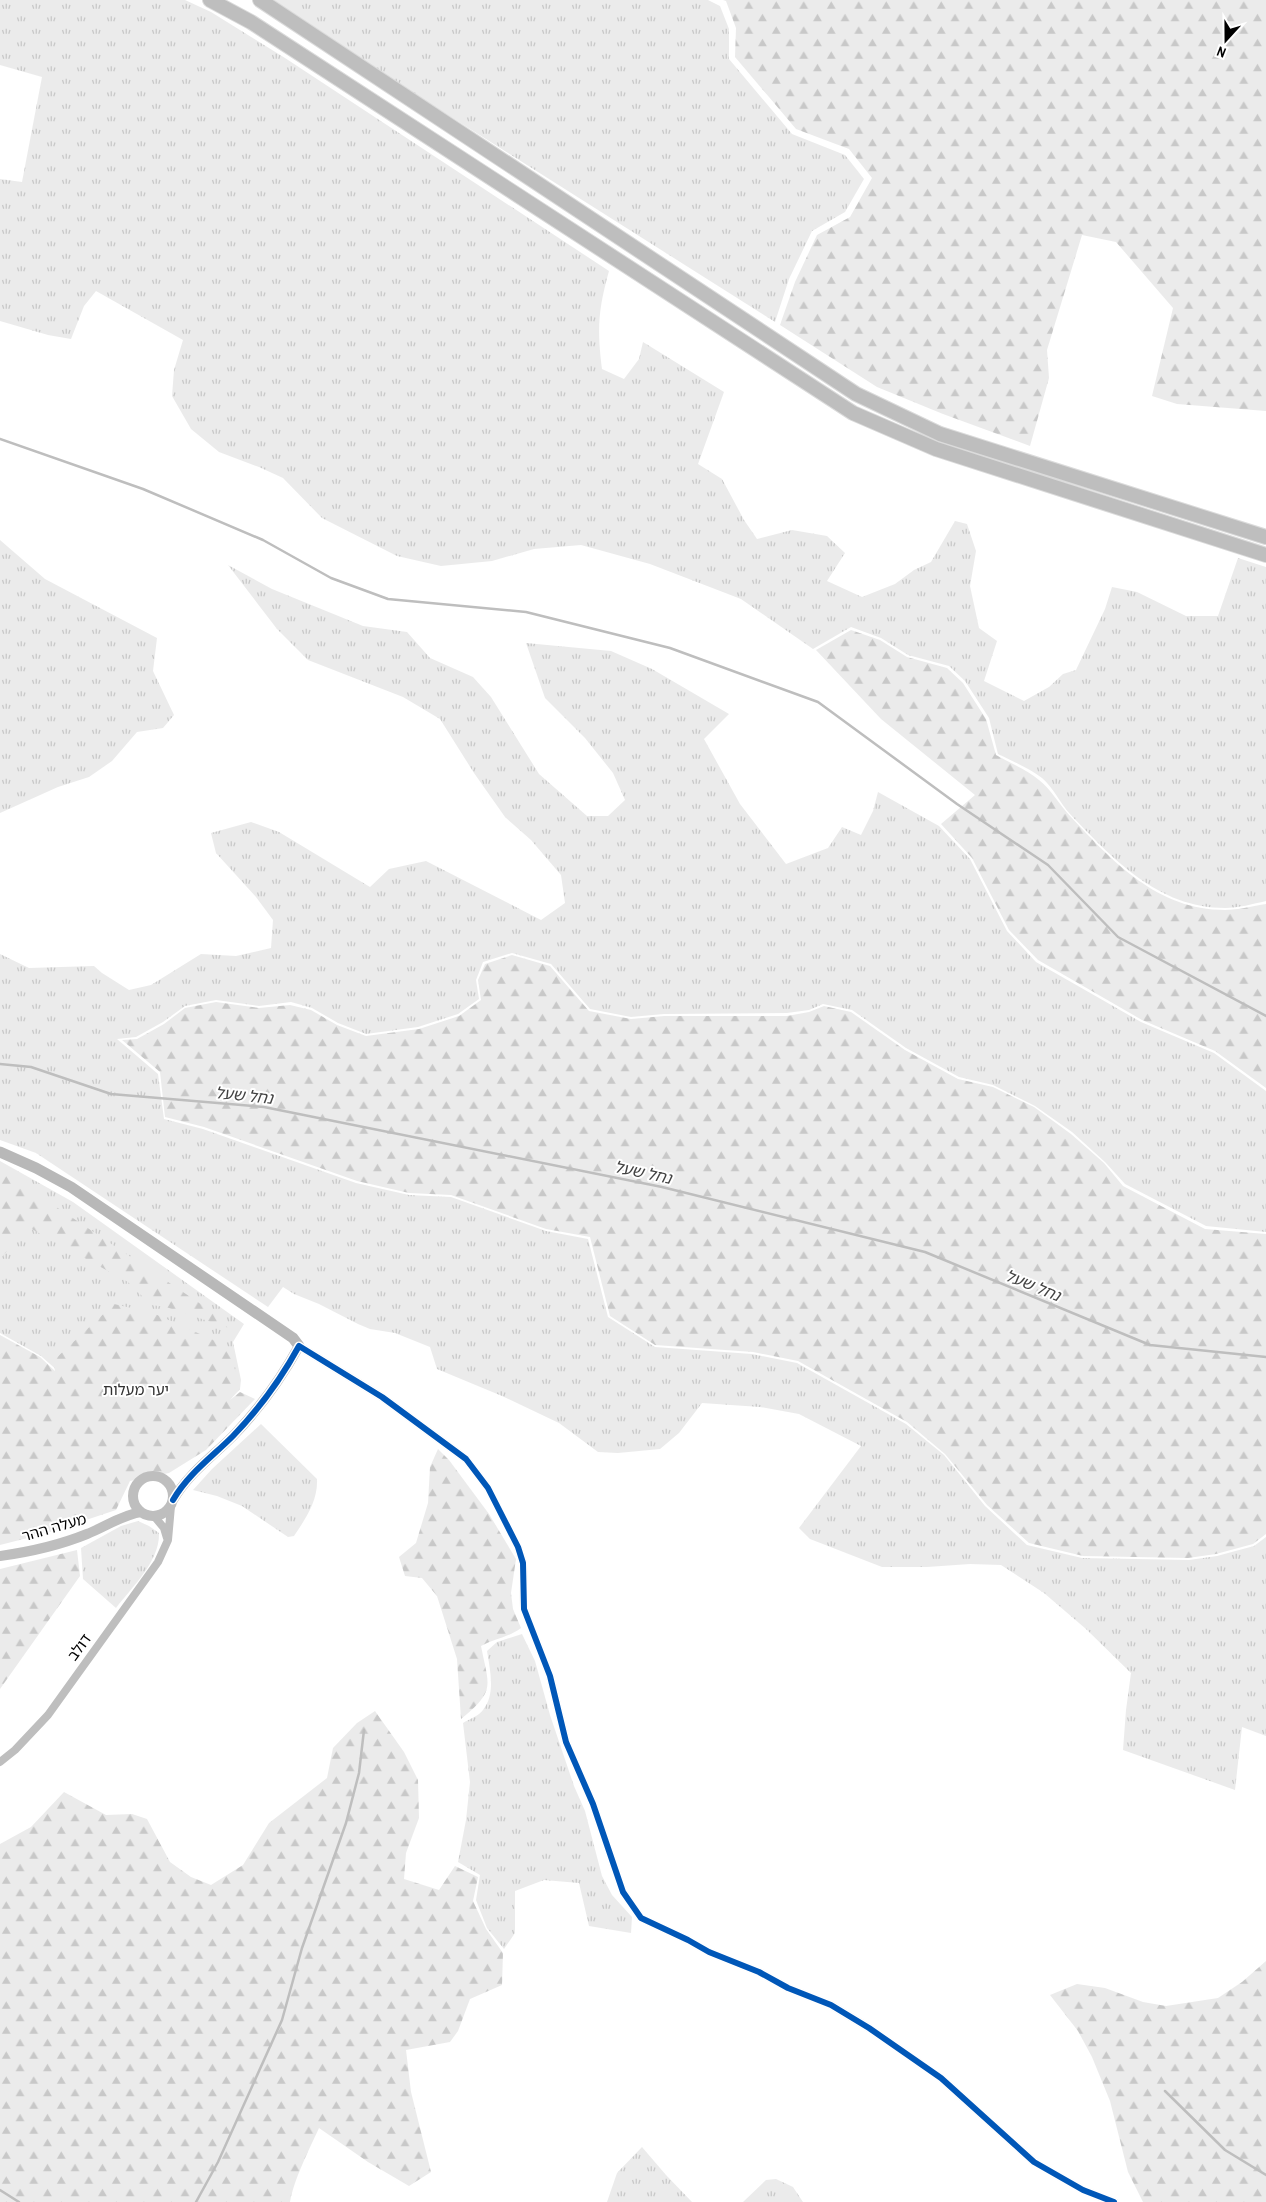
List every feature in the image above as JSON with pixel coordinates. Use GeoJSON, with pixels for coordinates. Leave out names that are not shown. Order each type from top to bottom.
{"type":"FeatureCollection","features":[{"type":"Feature","properties":{"kind":"highway"},"geometry":{"type":"LineString","coordinates":[[210,0],[251,22],[853,413],[936,449],[1266,556]]}},
{"type":"Feature","properties":{"kind":"highway"},"geometry":{"type":"LineString","coordinates":[[260,0],[856,394],[940,434],[1266,538]]}},
{"type":"Feature","properties":{"kind":"main road"},"geometry":{"type":"LineString","coordinates":[[0,1152],[36,1168],[71,1187],[293,1338],[299,1346]]}},
{"type":"Feature","properties":{"kind":"street"},"geometry":{"type":"LineString","coordinates":[[134,1495],[137,1507],[141,1512],[154,1516],[160,1515],[172,1503],[192,1474],[215,1454],[253,1414],[287,1367],[299,1346],[382,1397],[466,1459],[488,1488],[518,1547],[523,1563],[522,1592],[524,1609],[550,1676],[566,1742],[593,1804],[622,1892],[641,1918],[709,1952],[759,1972],[788,1988],[831,2005],[869,2028],[941,2078],[1034,2162],[1083,2190],[1114,2202]]}},
{"type":"Feature","properties":{"kind":"street"},"geometry":{"type":"LineString","coordinates":[[116,1521],[134,1495],[139,1483],[146,1478],[171,1479],[192,1474]]}},
{"type":"Feature","properties":{"kind":"street"},"geometry":{"type":"LineString","coordinates":[[159,1478],[171,1487],[172,1503]]}},
{"type":"Feature","properties":{"kind":"street","name":"דולב"},"geometry":{"type":"LineString","coordinates":[[0,1762],[15,1750],[48,1715],[158,1562],[168,1540],[172,1503]]}},
{"type":"Feature","properties":{"kind":"street","name":"מעלה ההר"},"geometry":{"type":"LineString","coordinates":[[0,1556],[85,1535],[129,1514],[141,1512]]}},
{"type":"Feature","properties":{"kind":"street"},"geometry":{"type":"LineString","coordinates":[[154,1516],[164,1528],[168,1540]]}},
{"type":"Feature","properties":{"kind":"green space"},"geometry":{"type":"Polygon","coordinates":[[[0,0],[185,0],[211,12],[285,58],[609,271],[600,320],[599,343],[602,369],[624,379],[639,359],[643,342],[724,392],[698,464],[722,479],[744,520],[757,539],[792,530],[827,536],[845,553],[827,581],[862,597],[895,584],[914,570],[931,562],[955,521],[967,524],[976,551],[970,586],[979,628],[997,641],[984,681],[1024,701],[1049,687],[1063,674],[1076,670],[1105,609],[1112,587],[1137,592],[1186,616],[1218,616],[1238,558],[1266,567],[1266,901],[1230,908],[1201,906],[1158,890],[1138,877],[1086,831],[1066,810],[1050,786],[1042,778],[998,754],[989,718],[965,681],[949,666],[908,655],[881,638],[851,627],[813,649],[741,599],[650,564],[581,545],[534,549],[492,561],[441,566],[397,556],[322,518],[283,478],[219,452],[191,429],[172,396],[174,370],[183,340],[96,291],[84,306],[71,339],[48,335],[0,321],[0,179],[22,182],[42,77],[0,65],[0,0]]]}},
{"type":"Feature","properties":{"kind":"green space"},"geometry":{"type":"Polygon","coordinates":[[[266,0],[708,0],[720,6],[729,29],[729,59],[792,134],[845,155],[864,179],[845,212],[812,231],[789,279],[775,322],[266,0]]]}},
{"type":"Feature","properties":{"kind":"green space"},"geometry":{"type":"Polygon","coordinates":[[[723,0],[1266,0],[1266,411],[1177,404],[1152,396],[1173,308],[1116,242],[1082,235],[1047,350],[1049,378],[1030,446],[877,387],[780,325],[795,282],[817,235],[850,217],[872,178],[849,149],[796,129],[735,57],[736,28],[726,1],[723,0]]]}},
{"type":"Feature","properties":{"kind":"green space"},"geometry":{"type":"Polygon","coordinates":[[[0,540],[45,579],[157,638],[153,671],[174,715],[163,728],[137,732],[112,761],[89,777],[58,787],[0,813],[0,540]]]}},
{"type":"Feature","properties":{"kind":"green space"},"geometry":{"type":"Polygon","coordinates":[[[228,565],[272,589],[363,626],[407,632],[430,658],[473,677],[491,697],[539,774],[587,816],[608,816],[625,800],[613,773],[585,738],[545,698],[526,643],[611,651],[652,669],[729,714],[704,739],[740,804],[786,864],[828,848],[842,827],[861,835],[873,811],[878,792],[939,826],[970,859],[1007,931],[1036,962],[1141,1022],[1214,1053],[1266,1091],[1266,1232],[1206,1226],[1125,1184],[1105,1162],[1072,1132],[1035,1106],[993,1085],[959,1077],[906,1048],[852,1010],[823,1004],[809,1010],[787,1013],[664,1014],[631,1017],[590,1009],[551,964],[512,953],[483,962],[476,980],[479,999],[458,1014],[418,1027],[366,1034],[338,1023],[312,1008],[291,1002],[259,1006],[216,1000],[185,1006],[163,1022],[136,1037],[117,1039],[158,1074],[164,1119],[203,1129],[356,1183],[409,1195],[451,1197],[546,1231],[588,1239],[608,1317],[655,1347],[752,1354],[797,1363],[906,1424],[944,1455],[985,1506],[1027,1545],[1082,1558],[1189,1560],[1217,1556],[1254,1546],[1266,1537],[1266,1736],[1242,1727],[1235,1790],[1123,1750],[1131,1673],[1086,1629],[1044,1593],[1001,1565],[970,1564],[927,1567],[882,1567],[810,1539],[799,1528],[861,1446],[799,1414],[760,1407],[702,1403],[679,1433],[660,1449],[618,1453],[598,1452],[559,1423],[502,1396],[437,1369],[430,1347],[395,1333],[370,1329],[294,1294],[283,1287],[268,1307],[36,1153],[0,1140],[0,954],[29,968],[94,966],[129,990],[151,985],[201,954],[236,956],[271,948],[273,920],[256,897],[216,853],[211,833],[251,822],[279,832],[370,887],[389,869],[426,861],[541,920],[565,903],[561,875],[531,840],[505,817],[474,773],[440,719],[403,697],[308,660],[277,629],[228,565]]]}},
{"type":"Feature","properties":{"kind":"green space"},"geometry":{"type":"Polygon","coordinates":[[[851,630],[880,640],[907,657],[947,668],[963,683],[986,719],[996,755],[1029,773],[1043,784],[1103,851],[1139,880],[1179,902],[1201,908],[1230,910],[1266,904],[1266,1088],[1215,1051],[1142,1020],[1038,960],[1009,930],[972,858],[941,824],[975,795],[881,719],[816,650],[851,630]]]}},
{"type":"Feature","properties":{"kind":"green space"},"geometry":{"type":"Polygon","coordinates":[[[512,955],[550,966],[589,1011],[631,1019],[664,1016],[787,1016],[809,1012],[824,1006],[851,1012],[905,1050],[958,1079],[993,1087],[1034,1107],[1071,1134],[1104,1163],[1123,1186],[1205,1229],[1266,1234],[1266,1534],[1253,1544],[1216,1554],[1188,1558],[1083,1556],[1029,1543],[987,1505],[945,1454],[907,1422],[798,1361],[753,1352],[655,1345],[610,1316],[590,1237],[546,1229],[451,1195],[409,1193],[357,1181],[204,1127],[165,1117],[160,1072],[122,1040],[137,1039],[164,1024],[185,1008],[216,1002],[259,1008],[290,1005],[311,1010],[337,1025],[366,1036],[419,1029],[459,1016],[481,1000],[478,980],[485,964],[512,955]]]}},
{"type":"Feature","properties":{"kind":"green space"},"geometry":{"type":"Polygon","coordinates":[[[0,1161],[73,1202],[244,1324],[233,1342],[241,1380],[240,1389],[193,1429],[68,1380],[41,1356],[0,1333],[0,1161]]]}},
{"type":"Feature","properties":{"kind":"green space"},"geometry":{"type":"Polygon","coordinates":[[[0,1172],[40,1196],[238,1329],[232,1329],[166,1307],[151,1305],[128,1282],[28,1227],[0,1259],[0,1172]]]}},
{"type":"Feature","properties":{"kind":"green space","name":"יער מעלות"},"geometry":{"type":"Polygon","coordinates":[[[114,1304],[153,1313],[229,1347],[240,1389],[230,1400],[240,1392],[255,1399],[206,1450],[169,1473],[130,1481],[116,1510],[47,1533],[0,1545],[0,1335],[40,1357],[55,1371],[53,1361],[114,1304]]]}},
{"type":"Feature","properties":{"kind":"green space"},"geometry":{"type":"Polygon","coordinates":[[[261,1424],[317,1479],[316,1495],[307,1516],[294,1536],[288,1537],[242,1506],[217,1496],[193,1490],[212,1469],[261,1424]]]}},
{"type":"Feature","properties":{"kind":"green space"},"geometry":{"type":"Polygon","coordinates":[[[438,1449],[449,1460],[489,1514],[516,1559],[511,1593],[513,1609],[521,1628],[512,1634],[481,1646],[487,1687],[480,1701],[461,1719],[457,1659],[437,1596],[422,1578],[405,1576],[399,1557],[416,1543],[428,1503],[430,1467],[438,1449]]]}},
{"type":"Feature","properties":{"kind":"green space"},"geometry":{"type":"Polygon","coordinates":[[[138,1521],[159,1533],[158,1543],[155,1554],[144,1573],[116,1608],[83,1579],[81,1548],[121,1526],[138,1521]]]}},
{"type":"Feature","properties":{"kind":"green space"},"geometry":{"type":"Polygon","coordinates":[[[77,1550],[80,1576],[0,1689],[0,1569],[77,1550]]]}},
{"type":"Feature","properties":{"kind":"green space"},"geometry":{"type":"Polygon","coordinates":[[[522,1634],[535,1661],[550,1715],[574,1786],[585,1811],[602,1876],[612,1895],[632,1917],[631,1933],[589,1926],[579,1883],[544,1880],[515,1891],[515,1933],[504,1949],[487,1928],[476,1900],[480,1875],[458,1862],[466,1820],[470,1782],[463,1723],[481,1712],[490,1697],[491,1682],[487,1651],[497,1642],[522,1634]]]}},
{"type":"Feature","properties":{"kind":"green space"},"geometry":{"type":"Polygon","coordinates":[[[375,1711],[404,1752],[418,1780],[419,1818],[406,1853],[404,1879],[439,1890],[455,1866],[478,1877],[473,1901],[486,1929],[503,1953],[502,1985],[470,1999],[458,2031],[450,2042],[406,2050],[411,2092],[431,2172],[409,2186],[368,2162],[319,2128],[298,2174],[290,2202],[0,2202],[0,1844],[31,1827],[64,1792],[106,1815],[132,1814],[147,1819],[170,1862],[191,1877],[211,1885],[243,1865],[269,1823],[327,1778],[333,1748],[357,1723],[375,1711]]]}},
{"type":"Feature","properties":{"kind":"green space"},"geometry":{"type":"Polygon","coordinates":[[[1266,1961],[1266,2202],[1143,2202],[1128,2172],[1110,2101],[1092,2057],[1078,2031],[1050,1995],[1077,1984],[1105,1988],[1143,2002],[1166,2006],[1218,1998],[1242,1982],[1266,1961]]]}},
{"type":"Feature","properties":{"kind":"green space"},"geometry":{"type":"Polygon","coordinates":[[[642,2147],[692,2202],[607,2202],[617,2173],[642,2147]]]}},
{"type":"Feature","properties":{"kind":"green space"},"geometry":{"type":"Polygon","coordinates":[[[776,2179],[793,2187],[803,2202],[743,2202],[766,2180],[776,2179]]]}},
{"type":"Feature","properties":{"kind":"waterway"},"geometry":{"type":"LineString","coordinates":[[0,439],[143,489],[263,540],[331,578],[388,599],[526,612],[670,648],[818,702],[957,804],[1048,865],[1118,937],[1266,1016]]}},
{"type":"Feature","properties":{"kind":"waterway","name":"נחל שעל"},"geometry":{"type":"LineString","coordinates":[[0,1064],[31,1067],[111,1094],[264,1107],[662,1187],[925,1252],[1150,1345],[1266,1357]]}},
{"type":"Feature","properties":{"kind":"waterway"},"geometry":{"type":"LineString","coordinates":[[196,2202],[218,2162],[282,2020],[302,1948],[346,1823],[359,1773],[364,1730]]}},
{"type":"Feature","properties":{"kind":"waterway"},"geometry":{"type":"LineString","coordinates":[[1165,2091],[1225,2150],[1266,2175]]}},
{"type":"Feature","properties":{"kind":"waterway"},"geometry":{"type":"LineString","coordinates":[[0,2190],[19,2202]]}},
{"type":"Feature","properties":{"kind":"cycle path"},"geometry":{"type":"LineString","coordinates":[[173,1500],[193,1474],[252,1415],[277,1382],[299,1346],[382,1397],[466,1459],[488,1488],[518,1547],[523,1563],[524,1609],[550,1676],[566,1742],[593,1804],[623,1892],[641,1918],[709,1952],[759,1972],[788,1988],[831,2005],[869,2028],[941,2078],[1034,2162],[1083,2190],[1114,2202]]}}]}
